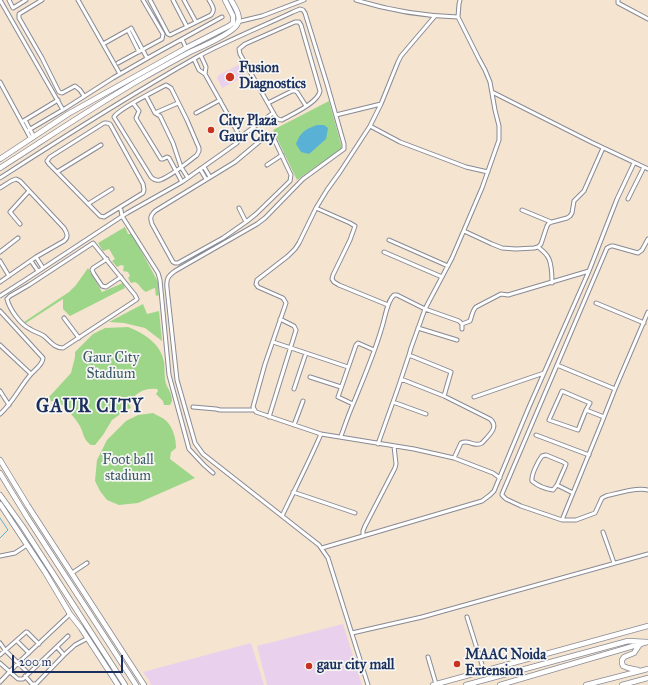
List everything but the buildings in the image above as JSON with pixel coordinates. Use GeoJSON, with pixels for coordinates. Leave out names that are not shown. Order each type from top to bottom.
{"type":"FeatureCollection","features":[{"type":"Feature","properties":{"kind":"street"},"geometry":{"type":"LineString","coordinates":[[0,0],[64,110]]}},
{"type":"Feature","properties":{"kind":"street"},"geometry":{"type":"LineString","coordinates":[[9,0],[13,8],[26,0]]}},
{"type":"Feature","properties":{"kind":"street"},"geometry":{"type":"LineString","coordinates":[[42,0],[18,16],[59,92],[62,93],[75,86],[84,96]]}},
{"type":"Feature","properties":{"kind":"street"},"geometry":{"type":"LineString","coordinates":[[78,0],[120,74]]}},
{"type":"Feature","properties":{"kind":"street"},"geometry":{"type":"LineString","coordinates":[[118,63],[162,39],[163,34],[143,0]]}},
{"type":"Feature","properties":{"kind":"street"},"geometry":{"type":"LineString","coordinates":[[150,0],[168,34],[170,35],[173,35],[213,13],[214,10],[209,0]]}},
{"type":"Feature","properties":{"kind":"street"},"geometry":{"type":"LineString","coordinates":[[173,0],[188,27]]}},
{"type":"Feature","properties":{"kind":"street"},"geometry":{"type":"LineString","coordinates":[[184,0],[196,22]]}},
{"type":"Feature","properties":{"kind":"street"},"geometry":{"type":"LineString","coordinates":[[225,0],[233,16],[233,22]]}},
{"type":"Feature","properties":{"kind":"street"},"geometry":{"type":"LineString","coordinates":[[0,168],[142,78],[223,36],[236,27],[239,22],[239,17],[231,0]]}},
{"type":"Feature","properties":{"kind":"street"},"geometry":{"type":"LineString","coordinates":[[0,159],[68,114],[186,48],[223,30],[233,22],[239,22],[262,16],[303,0],[303,10],[327,84],[344,144],[344,149],[348,158]]}},
{"type":"Feature","properties":{"kind":"street"},"geometry":{"type":"LineString","coordinates":[[356,0],[376,6],[435,16],[458,17]]}},
{"type":"Feature","properties":{"kind":"street"},"geometry":{"type":"LineString","coordinates":[[378,444],[424,309],[448,266],[464,231],[488,172],[499,140],[499,126],[490,82],[458,17],[460,0]]}},
{"type":"Feature","properties":{"kind":"street"},"geometry":{"type":"LineString","coordinates":[[618,0],[618,3],[648,19]]}},
{"type":"Feature","properties":{"kind":"street"},"geometry":{"type":"LineString","coordinates":[[0,178],[128,97],[194,59],[293,12],[300,9],[303,10]]}},
{"type":"Feature","properties":{"kind":"street"},"geometry":{"type":"LineString","coordinates":[[254,410],[253,407],[265,364],[286,303],[283,298],[258,287],[256,284],[257,280],[295,249],[316,208],[370,126],[401,56],[435,16]]}},
{"type":"Feature","properties":{"kind":"street"},"geometry":{"type":"LineString","coordinates":[[28,130],[64,110],[84,96],[147,58],[222,17]]}},
{"type":"Feature","properties":{"kind":"street"},"geometry":{"type":"LineString","coordinates":[[295,22],[299,22],[320,91],[319,94],[306,106],[282,120],[277,118],[268,103],[240,54],[239,49],[245,44],[295,22]]}},
{"type":"Feature","properties":{"kind":"street"},"geometry":{"type":"LineString","coordinates":[[103,44],[131,28],[141,51],[147,58]]}},
{"type":"Feature","properties":{"kind":"street"},"geometry":{"type":"LineString","coordinates":[[223,30],[223,36],[226,43]]}},
{"type":"Feature","properties":{"kind":"street"},"geometry":{"type":"LineString","coordinates":[[182,39],[186,48]]}},
{"type":"Feature","properties":{"kind":"street"},"geometry":{"type":"LineString","coordinates":[[149,47],[153,55]]}},
{"type":"Feature","properties":{"kind":"street"},"geometry":{"type":"LineString","coordinates":[[201,56],[206,67],[205,74]]}},
{"type":"Feature","properties":{"kind":"street"},"geometry":{"type":"LineString","coordinates":[[194,59],[199,70],[205,74],[220,100],[237,131],[239,138]]}},
{"type":"Feature","properties":{"kind":"street"},"geometry":{"type":"LineString","coordinates":[[0,82],[33,138]]}},
{"type":"Feature","properties":{"kind":"street"},"geometry":{"type":"LineString","coordinates":[[166,85],[171,88],[199,148],[196,155],[176,171],[159,180],[153,180],[114,117],[116,114],[146,96],[166,85]]}},
{"type":"Feature","properties":{"kind":"street"},"geometry":{"type":"LineString","coordinates":[[268,103],[295,91],[306,106]]}},
{"type":"Feature","properties":{"kind":"street"},"geometry":{"type":"LineString","coordinates":[[492,92],[602,148],[648,169]]}},
{"type":"Feature","properties":{"kind":"street"},"geometry":{"type":"LineString","coordinates":[[146,96],[155,113],[160,116],[173,144],[181,167],[188,178]]}},
{"type":"Feature","properties":{"kind":"street"},"geometry":{"type":"LineString","coordinates":[[23,121],[58,100]]}},
{"type":"Feature","properties":{"kind":"street"},"geometry":{"type":"LineString","coordinates":[[196,113],[220,100]]}},
{"type":"Feature","properties":{"kind":"street"},"geometry":{"type":"LineString","coordinates":[[133,103],[139,112],[136,118],[161,159],[167,157],[169,158],[182,182]]}},
{"type":"Feature","properties":{"kind":"street"},"geometry":{"type":"LineString","coordinates":[[155,113],[178,103]]}},
{"type":"Feature","properties":{"kind":"street"},"geometry":{"type":"LineString","coordinates":[[336,115],[381,104]]}},
{"type":"Feature","properties":{"kind":"street"},"geometry":{"type":"LineString","coordinates":[[0,296],[122,216],[188,178],[235,145],[239,138],[273,113]]}},
{"type":"Feature","properties":{"kind":"street"},"geometry":{"type":"LineString","coordinates":[[104,123],[107,123],[110,124],[143,184],[144,190],[143,193],[104,217],[102,217],[88,204],[47,161],[50,157],[104,123]]}},
{"type":"Feature","properties":{"kind":"street"},"geometry":{"type":"LineString","coordinates":[[370,126],[400,142],[466,167],[488,172]]}},
{"type":"Feature","properties":{"kind":"street"},"geometry":{"type":"LineString","coordinates":[[266,136],[273,137],[291,175],[290,181],[246,222],[223,238],[178,263],[175,263],[173,262],[150,218],[155,211],[210,177],[235,162],[266,136]]}},
{"type":"Feature","properties":{"kind":"street"},"geometry":{"type":"LineString","coordinates":[[57,172],[101,146]]}},
{"type":"Feature","properties":{"kind":"street"},"geometry":{"type":"LineString","coordinates":[[464,231],[502,248],[534,248],[538,246],[541,244],[547,226],[551,222],[567,218],[572,213],[574,201],[584,191],[602,148]]}},
{"type":"Feature","properties":{"kind":"street"},"geometry":{"type":"LineString","coordinates":[[344,149],[303,179],[265,218],[257,224],[175,271],[168,276],[166,282],[177,380],[195,443],[203,454],[320,545],[328,558],[368,685]]}},
{"type":"Feature","properties":{"kind":"street"},"geometry":{"type":"LineString","coordinates":[[267,165],[282,155]]}},
{"type":"Feature","properties":{"kind":"street"},"geometry":{"type":"LineString","coordinates":[[322,548],[482,501],[490,496],[500,478],[634,163]]}},
{"type":"Feature","properties":{"kind":"street"},"geometry":{"type":"LineString","coordinates":[[204,167],[210,177]]}},
{"type":"Feature","properties":{"kind":"street"},"geometry":{"type":"LineString","coordinates":[[628,199],[644,167]]}},
{"type":"Feature","properties":{"kind":"street"},"geometry":{"type":"LineString","coordinates":[[200,169],[206,179]]}},
{"type":"Feature","properties":{"kind":"street"},"geometry":{"type":"LineString","coordinates":[[0,188],[11,180],[16,179],[20,181],[64,228],[68,235],[64,241],[36,257],[0,282]]}},
{"type":"Feature","properties":{"kind":"street"},"geometry":{"type":"LineString","coordinates":[[88,204],[112,189]]}},
{"type":"Feature","properties":{"kind":"street"},"geometry":{"type":"LineString","coordinates":[[20,224],[10,212],[29,191]]}},
{"type":"Feature","properties":{"kind":"street"},"geometry":{"type":"LineString","coordinates":[[123,205],[127,213]]}},
{"type":"Feature","properties":{"kind":"street"},"geometry":{"type":"LineString","coordinates":[[119,208],[122,216],[158,273],[160,280],[169,376],[190,449],[213,473]]}},
{"type":"Feature","properties":{"kind":"street"},"geometry":{"type":"LineString","coordinates":[[239,208],[246,222]]}},
{"type":"Feature","properties":{"kind":"street"},"geometry":{"type":"LineString","coordinates":[[316,208],[350,222],[354,226],[350,240],[333,275],[332,279],[334,282],[388,304]]}},
{"type":"Feature","properties":{"kind":"street"},"geometry":{"type":"LineString","coordinates":[[522,210],[551,222]]}},
{"type":"Feature","properties":{"kind":"street"},"geometry":{"type":"LineString","coordinates":[[0,252],[18,238]]}},
{"type":"Feature","properties":{"kind":"street"},"geometry":{"type":"LineString","coordinates":[[648,239],[642,250],[638,253],[612,246],[608,248],[502,494],[506,499],[522,506],[562,520],[576,520],[595,513],[602,498],[606,496],[634,490],[648,490]]}},
{"type":"Feature","properties":{"kind":"street"},"geometry":{"type":"LineString","coordinates":[[389,240],[448,266]]}},
{"type":"Feature","properties":{"kind":"street"},"geometry":{"type":"LineString","coordinates":[[94,243],[137,297],[136,300],[63,348],[57,347],[42,335],[23,326],[8,304],[7,299],[52,269],[94,243]]}},
{"type":"Feature","properties":{"kind":"street"},"geometry":{"type":"LineString","coordinates":[[538,246],[549,259],[551,264],[552,282]]}},
{"type":"Feature","properties":{"kind":"street"},"geometry":{"type":"LineString","coordinates":[[384,252],[442,277]]}},
{"type":"Feature","properties":{"kind":"street"},"geometry":{"type":"LineString","coordinates":[[36,257],[52,269]]}},
{"type":"Feature","properties":{"kind":"street"},"geometry":{"type":"LineString","coordinates":[[107,259],[92,270],[102,286],[106,287],[121,277]]}},
{"type":"Feature","properties":{"kind":"street"},"geometry":{"type":"LineString","coordinates":[[31,261],[38,271]]}},
{"type":"Feature","properties":{"kind":"street"},"geometry":{"type":"LineString","coordinates":[[0,262],[9,276]]}},
{"type":"Feature","properties":{"kind":"street"},"geometry":{"type":"LineString","coordinates":[[46,266],[49,272]]}},
{"type":"Feature","properties":{"kind":"street"},"geometry":{"type":"LineString","coordinates":[[462,324],[470,321],[474,309],[501,294],[508,295],[589,271]]}},
{"type":"Feature","properties":{"kind":"street"},"geometry":{"type":"LineString","coordinates":[[341,436],[382,328],[391,297],[397,295],[424,309],[459,321],[462,324]]}},
{"type":"Feature","properties":{"kind":"street"},"geometry":{"type":"LineString","coordinates":[[596,303],[644,323]]}},
{"type":"Feature","properties":{"kind":"street"},"geometry":{"type":"LineString","coordinates":[[0,311],[43,358],[42,363],[31,374],[9,405],[0,414]]}},
{"type":"Feature","properties":{"kind":"street"},"geometry":{"type":"LineString","coordinates":[[562,520],[648,312]]}},
{"type":"Feature","properties":{"kind":"street"},"geometry":{"type":"LineString","coordinates":[[64,318],[79,338]]}},
{"type":"Feature","properties":{"kind":"street"},"geometry":{"type":"LineString","coordinates":[[269,417],[296,330],[294,326],[280,319]]}},
{"type":"Feature","properties":{"kind":"street"},"geometry":{"type":"LineString","coordinates":[[462,324],[462,330]]}},
{"type":"Feature","properties":{"kind":"street"},"geometry":{"type":"LineString","coordinates":[[418,328],[457,340]]}},
{"type":"Feature","properties":{"kind":"street"},"geometry":{"type":"LineString","coordinates":[[273,342],[348,367]]}},
{"type":"Feature","properties":{"kind":"street"},"geometry":{"type":"LineString","coordinates":[[353,404],[338,397],[348,367],[357,344],[374,350]]}},
{"type":"Feature","properties":{"kind":"street"},"geometry":{"type":"LineString","coordinates":[[0,345],[31,374]]}},
{"type":"Feature","properties":{"kind":"street"},"geometry":{"type":"LineString","coordinates":[[294,389],[306,353]]}},
{"type":"Feature","properties":{"kind":"street"},"geometry":{"type":"LineString","coordinates":[[409,355],[451,372],[444,396]]}},
{"type":"Feature","properties":{"kind":"street"},"geometry":{"type":"LineString","coordinates":[[557,365],[615,389]]}},
{"type":"Feature","properties":{"kind":"street"},"geometry":{"type":"LineString","coordinates":[[474,397],[544,373]]}},
{"type":"Feature","properties":{"kind":"street"},"geometry":{"type":"LineString","coordinates":[[310,377],[341,387]]}},
{"type":"Feature","properties":{"kind":"street"},"geometry":{"type":"LineString","coordinates":[[401,379],[444,396],[494,422],[494,430],[480,445],[466,441],[461,443],[454,458]]}},
{"type":"Feature","properties":{"kind":"street"},"geometry":{"type":"LineString","coordinates":[[0,391],[9,405]]}},
{"type":"Feature","properties":{"kind":"street"},"geometry":{"type":"LineString","coordinates":[[562,391],[590,403],[586,410],[578,430],[549,420],[562,391]]}},
{"type":"Feature","properties":{"kind":"street"},"geometry":{"type":"LineString","coordinates":[[294,425],[303,401]]}},
{"type":"Feature","properties":{"kind":"street"},"geometry":{"type":"LineString","coordinates":[[393,402],[426,414]]}},
{"type":"Feature","properties":{"kind":"street"},"geometry":{"type":"LineString","coordinates":[[194,407],[220,410],[254,410],[269,417],[321,434],[341,436],[378,444],[414,449],[454,458],[492,473],[500,478]]}},
{"type":"Feature","properties":{"kind":"street"},"geometry":{"type":"LineString","coordinates":[[586,410],[604,417]]}},
{"type":"Feature","properties":{"kind":"street"},"geometry":{"type":"LineString","coordinates":[[282,516],[321,434]]}},
{"type":"Feature","properties":{"kind":"street"},"geometry":{"type":"LineString","coordinates":[[536,435],[589,455]]}},
{"type":"Feature","properties":{"kind":"street"},"geometry":{"type":"LineString","coordinates":[[362,536],[395,468],[396,460],[394,446]]}},
{"type":"Feature","properties":{"kind":"street"},"geometry":{"type":"LineString","coordinates":[[546,455],[566,464],[557,485],[553,490],[532,481],[539,459],[542,456],[546,455]]}},
{"type":"Feature","properties":{"kind":"street"},"geometry":{"type":"LineString","coordinates":[[0,460],[143,685]]}},
{"type":"Feature","properties":{"kind":"street"},"geometry":{"type":"LineString","coordinates":[[0,473],[135,683],[143,685]]}},
{"type":"Feature","properties":{"kind":"street"},"geometry":{"type":"LineString","coordinates":[[557,485],[573,493]]}},
{"type":"Feature","properties":{"kind":"street"},"geometry":{"type":"LineString","coordinates":[[293,492],[354,513]]}},
{"type":"Feature","properties":{"kind":"street"},"geometry":{"type":"LineString","coordinates":[[0,495],[15,515],[17,524],[28,545],[70,614],[88,638],[118,685]]}},
{"type":"Feature","properties":{"kind":"street"},"geometry":{"type":"LineString","coordinates":[[0,504],[10,518],[17,524],[125,685]]}},
{"type":"Feature","properties":{"kind":"street"},"geometry":{"type":"LineString","coordinates":[[603,532],[614,563]]}},
{"type":"Feature","properties":{"kind":"street"},"geometry":{"type":"LineString","coordinates":[[0,556],[15,553],[28,545]]}},
{"type":"Feature","properties":{"kind":"street"},"geometry":{"type":"LineString","coordinates":[[49,550],[55,547]]}},
{"type":"Feature","properties":{"kind":"street"},"geometry":{"type":"LineString","coordinates":[[352,633],[422,617],[648,554]]}},
{"type":"Feature","properties":{"kind":"street"},"geometry":{"type":"LineString","coordinates":[[72,573],[87,563]]}},
{"type":"Feature","properties":{"kind":"street"},"geometry":{"type":"LineString","coordinates":[[0,682],[70,614]]}},
{"type":"Feature","properties":{"kind":"street"},"geometry":{"type":"LineString","coordinates":[[467,617],[484,671]]}},
{"type":"Feature","properties":{"kind":"street"},"geometry":{"type":"LineString","coordinates":[[428,657],[434,684],[648,626]]}},
{"type":"Feature","properties":{"kind":"street"},"geometry":{"type":"LineString","coordinates":[[0,655],[27,632],[38,644]]}},
{"type":"Feature","properties":{"kind":"street"},"geometry":{"type":"LineString","coordinates":[[0,664],[18,680],[23,679],[68,636]]}},
{"type":"Feature","properties":{"kind":"street"},"geometry":{"type":"LineString","coordinates":[[25,676],[32,684],[36,684],[75,645],[88,638]]}},
{"type":"Feature","properties":{"kind":"street"},"geometry":{"type":"LineString","coordinates":[[17,641],[29,653]]}},
{"type":"Feature","properties":{"kind":"street"},"geometry":{"type":"LineString","coordinates":[[466,685],[628,641],[648,642]]}},
{"type":"Feature","properties":{"kind":"street"},"geometry":{"type":"LineString","coordinates":[[500,685],[648,642]]}},
{"type":"Feature","properties":{"kind":"street"},"geometry":{"type":"LineString","coordinates":[[0,643],[28,673]]}},
{"type":"Feature","properties":{"kind":"street"},"geometry":{"type":"LineString","coordinates":[[640,644],[634,653],[624,657],[622,664],[628,668],[642,670]]}},
{"type":"Feature","properties":{"kind":"street"},"geometry":{"type":"LineString","coordinates":[[57,647],[64,655]]}},
{"type":"Feature","properties":{"kind":"street"},"geometry":{"type":"LineString","coordinates":[[586,685],[648,669]]}},
{"type":"Feature","properties":{"kind":"street"},"geometry":{"type":"LineString","coordinates":[[622,685],[648,678]]}},
{"type":"Feature","properties":{"kind":"shaded area","name":"Fusion Diagnostics"},"geometry":{"type":"Polygon","coordinates":[[[240,64],[245,76],[222,88],[217,78],[219,75],[240,64]]]}},
{"type":"Feature","properties":{"kind":"shaded area","name":"gaur city mall"},"geometry":{"type":"Polygon","coordinates":[[[343,624],[362,685],[267,685],[257,646],[343,624]]]}},
{"type":"Feature","properties":{"kind":"shaded area"},"geometry":{"type":"Polygon","coordinates":[[[251,643],[264,685],[151,685],[143,672],[251,643]]]}},
{"type":"Feature","properties":{"kind":"green space"},"geometry":{"type":"Polygon","coordinates":[[[329,101],[342,148],[297,180],[273,130],[329,101]]]}},
{"type":"Feature","properties":{"kind":"green space"},"geometry":{"type":"Polygon","coordinates":[[[125,227],[128,234],[132,234],[158,282],[159,295],[156,296],[155,288],[146,292],[137,283],[131,283],[128,278],[130,276],[128,272],[123,271],[124,266],[121,265],[117,267],[112,261],[115,259],[109,249],[103,251],[98,243],[125,227]]]}},
{"type":"Feature","properties":{"kind":"green space"},"geometry":{"type":"Polygon","coordinates":[[[88,268],[102,292],[123,283],[125,288],[70,316],[63,309],[63,299],[26,323],[24,322],[69,292],[88,268]]]}},
{"type":"Feature","properties":{"kind":"green space"},"geometry":{"type":"Polygon","coordinates":[[[143,304],[147,314],[159,311],[162,341],[145,328],[124,323],[109,322],[143,304]]]}},
{"type":"Feature","properties":{"kind":"green space","name":"Gaur City Stadium"},"geometry":{"type":"Polygon","coordinates":[[[128,327],[146,336],[156,345],[159,350],[164,362],[166,384],[172,401],[170,405],[164,405],[163,401],[156,394],[158,391],[157,389],[144,390],[128,402],[131,408],[122,411],[112,420],[95,445],[91,445],[86,440],[80,426],[71,414],[58,401],[51,401],[49,397],[71,373],[75,352],[93,334],[105,328],[128,327]]]}},
{"type":"Feature","properties":{"kind":"green space","name":"Foot ball stadium"},"geometry":{"type":"Polygon","coordinates":[[[153,413],[164,419],[170,425],[173,432],[176,448],[171,452],[170,459],[195,478],[138,503],[119,505],[107,500],[95,481],[97,460],[107,440],[126,421],[138,415],[153,413]]]}},
{"type":"Feature","properties":{"kind":"water"},"geometry":{"type":"Polygon","coordinates":[[[317,125],[324,125],[328,128],[326,139],[309,154],[301,152],[296,144],[299,137],[307,130],[317,125]]]}},
{"type":"Feature","properties":{"kind":"waterway"},"geometry":{"type":"LineString","coordinates":[[0,518],[8,530],[0,538]]}},
{"type":"Feature","properties":{"kind":"place","name":"Fusion Diagnostics"},"geometry":{"type":"Point","coordinates":[230,77]}},
{"type":"Feature","properties":{"kind":"place","name":"City Plaza Gaur City"},"geometry":{"type":"Point","coordinates":[211,130]}},
{"type":"Feature","properties":{"kind":"place","name":"MAAC Noida Extension"},"geometry":{"type":"Point","coordinates":[457,664]}},
{"type":"Feature","properties":{"kind":"place","name":"gaur city mall"},"geometry":{"type":"Point","coordinates":[309,666]}},
{"type":"Feature","properties":{"kind":"district","name":"GAUR CITY"},"geometry":{"type":"Point","coordinates":[90,408]}}]}
